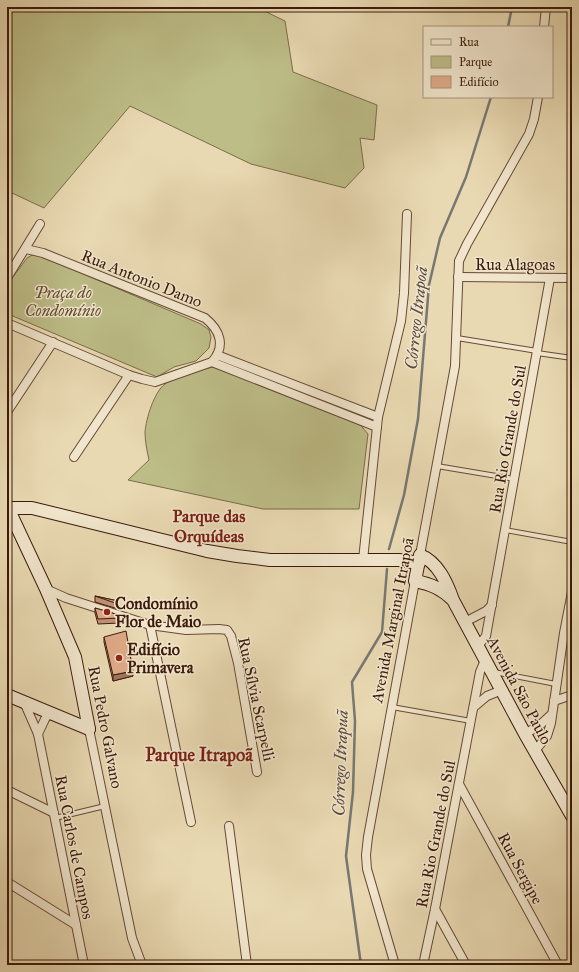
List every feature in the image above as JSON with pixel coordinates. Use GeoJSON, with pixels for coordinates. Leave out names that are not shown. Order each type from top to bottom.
{"type":"FeatureCollection","features":[{"type":"Feature","properties":{"kind":"main road"},"geometry":{"type":"LineString","coordinates":[[8,507],[32,508],[207,551],[237,556],[270,560],[420,559]]}},
{"type":"Feature","properties":{"kind":"main road","name":"Rua Pedro Galvano"},"geometry":{"type":"LineString","coordinates":[[8,507],[46,589],[75,657],[89,729]]}},
{"type":"Feature","properties":{"kind":"main road","name":"Avenida São Paulo"},"geometry":{"type":"LineString","coordinates":[[420,559],[428,558],[435,564],[525,734],[572,816]]}},
{"type":"Feature","properties":{"kind":"main road","name":"Avenida Marginal Itrapoã"},"geometry":{"type":"LineString","coordinates":[[415,581],[420,559]]}},
{"type":"Feature","properties":{"kind":"main road","name":"Avenida São Paulo"},"geometry":{"type":"LineString","coordinates":[[415,581],[433,585],[453,600]]}},
{"type":"Feature","properties":{"kind":"main road"},"geometry":{"type":"LineString","coordinates":[[7,694],[89,729]]}},
{"type":"Feature","properties":{"kind":"street"},"geometry":{"type":"LineString","coordinates":[[544,26],[546,7]]}},
{"type":"Feature","properties":{"kind":"street","name":"Avenida Marginal Itrapoã"},"geometry":{"type":"LineString","coordinates":[[420,559],[455,366],[459,261],[529,134],[534,119],[538,98]]}},
{"type":"Feature","properties":{"kind":"street"},"geometry":{"type":"LineString","coordinates":[[364,560],[378,417],[401,321],[408,214]]}},
{"type":"Feature","properties":{"kind":"street"},"geometry":{"type":"LineString","coordinates":[[7,278],[40,224]]}},
{"type":"Feature","properties":{"kind":"street","name":"Rua Antonio Damo"},"geometry":{"type":"LineString","coordinates":[[26,249],[43,253],[205,318],[216,329],[220,344],[215,358]]}},
{"type":"Feature","properties":{"kind":"street","name":"Rua Alagoas"},"geometry":{"type":"LineString","coordinates":[[458,277],[572,278]]}},
{"type":"Feature","properties":{"kind":"street","name":"Rua Rio Grande do Sul"},"geometry":{"type":"LineString","coordinates":[[478,646],[486,636],[550,278]]}},
{"type":"Feature","properties":{"kind":"street"},"geometry":{"type":"LineString","coordinates":[[7,323],[129,375],[142,379],[155,382],[215,358],[378,417]]}},
{"type":"Feature","properties":{"kind":"street"},"geometry":{"type":"LineString","coordinates":[[7,412],[53,342]]}},
{"type":"Feature","properties":{"kind":"street"},"geometry":{"type":"LineString","coordinates":[[215,358],[377,427]]}},
{"type":"Feature","properties":{"kind":"street"},"geometry":{"type":"LineString","coordinates":[[74,457],[129,375]]}},
{"type":"Feature","properties":{"kind":"street","name":"Avenida Marginal Itrapoã"},"geometry":{"type":"LineString","coordinates":[[394,965],[367,869],[366,855],[415,581]]}},
{"type":"Feature","properties":{"kind":"street","name":"Rua Sílvia Scarpelli"},"geometry":{"type":"LineString","coordinates":[[46,589],[66,598],[150,625],[186,630],[227,630],[231,636],[238,663],[258,772]]}},
{"type":"Feature","properties":{"kind":"street"},"geometry":{"type":"LineString","coordinates":[[535,751],[547,736],[551,723],[557,684],[568,632],[572,592]]}},
{"type":"Feature","properties":{"kind":"street"},"geometry":{"type":"LineString","coordinates":[[53,606],[66,598]]}},
{"type":"Feature","properties":{"kind":"street"},"geometry":{"type":"LineString","coordinates":[[465,622],[486,611],[492,605]]}},
{"type":"Feature","properties":{"kind":"street"},"geometry":{"type":"LineString","coordinates":[[150,625],[191,822]]}},
{"type":"Feature","properties":{"kind":"street","name":"Rua Rio Grande do Sul"},"geometry":{"type":"LineString","coordinates":[[423,965],[460,784],[470,721],[480,672],[485,660]]}},
{"type":"Feature","properties":{"kind":"street"},"geometry":{"type":"LineString","coordinates":[[474,707],[487,696],[502,690]]}},
{"type":"Feature","properties":{"kind":"street"},"geometry":{"type":"LineString","coordinates":[[554,701],[572,695]]}},
{"type":"Feature","properties":{"kind":"street","name":"Rua Carlos de Campos"},"geometry":{"type":"LineString","coordinates":[[24,702],[38,734],[84,965]]}},
{"type":"Feature","properties":{"kind":"street"},"geometry":{"type":"LineString","coordinates":[[38,734],[50,712]]}},
{"type":"Feature","properties":{"kind":"street"},"geometry":{"type":"LineString","coordinates":[[525,734],[541,724],[552,714]]}},
{"type":"Feature","properties":{"kind":"street","name":"Rua Pedro Galvano"},"geometry":{"type":"LineString","coordinates":[[89,729],[132,938],[142,965]]}},
{"type":"Feature","properties":{"kind":"street","name":"Rua Sergipe"},"geometry":{"type":"LineString","coordinates":[[460,784],[558,965]]}},
{"type":"Feature","properties":{"kind":"street"},"geometry":{"type":"LineString","coordinates":[[7,790],[54,816]]}},
{"type":"Feature","properties":{"kind":"street"},"geometry":{"type":"LineString","coordinates":[[229,826],[247,965]]}},
{"type":"Feature","properties":{"kind":"street"},"geometry":{"type":"LineString","coordinates":[[7,882],[76,925]]}},
{"type":"Feature","properties":{"kind":"street"},"geometry":{"type":"LineString","coordinates":[[435,909],[466,965]]}},
{"type":"Feature","properties":{"kind":"lane"},"geometry":{"type":"LineString","coordinates":[[457,338],[572,358]]}},
{"type":"Feature","properties":{"kind":"lane"},"geometry":{"type":"LineString","coordinates":[[437,466],[514,479]]}},
{"type":"Feature","properties":{"kind":"lane"},"geometry":{"type":"LineString","coordinates":[[505,530],[572,542]]}},
{"type":"Feature","properties":{"kind":"lane"},"geometry":{"type":"LineString","coordinates":[[492,672],[557,684]]}},
{"type":"Feature","properties":{"kind":"lane"},"geometry":{"type":"LineString","coordinates":[[392,707],[470,721]]}},
{"type":"Feature","properties":{"kind":"lane"},"geometry":{"type":"LineString","coordinates":[[54,816],[105,806]]}},
{"type":"Feature","properties":{"kind":"green space"},"geometry":{"type":"Polygon","coordinates":[[[7,7],[256,7],[285,21],[293,72],[377,105],[374,140],[360,138],[364,168],[345,188],[251,164],[130,106],[44,208],[12,193],[7,200],[7,7]]]}},
{"type":"Feature","properties":{"kind":"green space","name":"Praça do Condomínio"},"geometry":{"type":"Polygon","coordinates":[[[32,255],[40,256],[67,267],[201,324],[209,330],[211,337],[209,348],[196,361],[174,367],[157,377],[8,314],[7,285],[27,258],[32,255]]]}},
{"type":"Feature","properties":{"kind":"green space"},"geometry":{"type":"Polygon","coordinates":[[[218,366],[358,422],[368,434],[359,509],[263,509],[128,480],[149,460],[145,432],[151,406],[157,393],[165,384],[177,377],[218,366]]]}},
{"type":"Feature","properties":{"kind":"building"},"geometry":{"type":"Polygon","coordinates":[[[95,596],[118,601],[118,604],[95,596]]]}},
{"type":"Feature","properties":{"kind":"building"},"geometry":{"type":"Polygon","coordinates":[[[95,608],[119,615],[120,618],[98,619],[95,608]]]}},
{"type":"Feature","properties":{"kind":"building","name":"Edifício Primavera"},"geometry":{"type":"Polygon","coordinates":[[[126,631],[133,671],[113,675],[104,637],[126,631]]]}},
{"type":"Feature","properties":{"kind":"waterway","name":"Córrego Itrapoã"},"geometry":{"type":"LineString","coordinates":[[508,26],[512,7]]}},
{"type":"Feature","properties":{"kind":"waterway","name":"Córrego Itrapoã"},"geometry":{"type":"LineString","coordinates":[[389,549],[404,495],[418,419],[429,285],[440,238],[466,177],[491,98]]}},
{"type":"Feature","properties":{"kind":"waterway","name":"Córrego Itrapuã"},"geometry":{"type":"LineString","coordinates":[[361,965],[346,856],[353,792],[355,721],[352,682],[382,632],[387,569]]}},
{"type":"Feature","properties":{"kind":"place","name":"Condomínio Flor de Maio"},"geometry":{"type":"Point","coordinates":[107,612]}},
{"type":"Feature","properties":{"kind":"place","name":"Edifício Primavera"},"geometry":{"type":"Point","coordinates":[119,658]}},
{"type":"Feature","properties":{"kind":"district","name":"Parque das Orquídeas"},"geometry":{"type":"Point","coordinates":[209,526]}},
{"type":"Feature","properties":{"kind":"district","name":"Parque Itrapoã"},"geometry":{"type":"Point","coordinates":[199,755]}}]}
